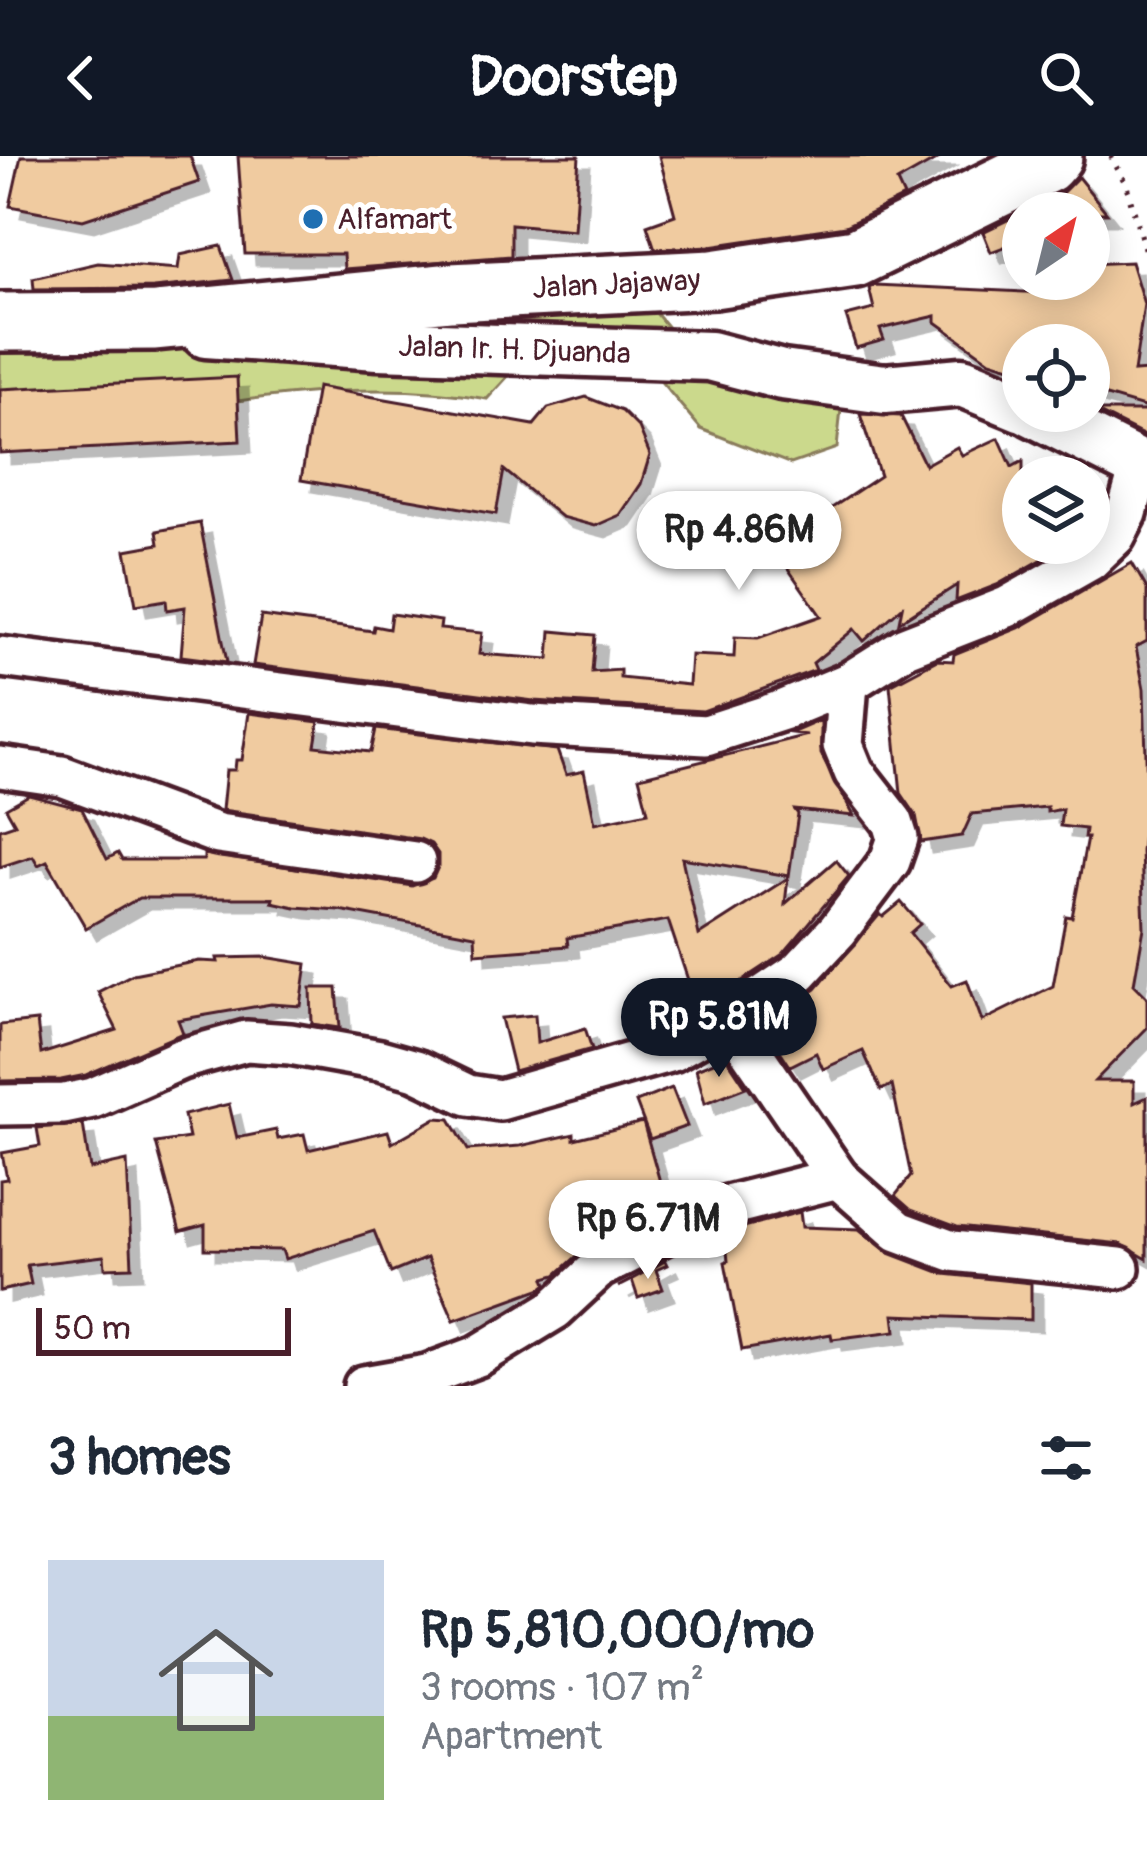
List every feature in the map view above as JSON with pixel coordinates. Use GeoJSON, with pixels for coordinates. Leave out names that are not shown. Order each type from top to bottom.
{"type":"FeatureCollection","features":[{"type":"Feature","properties":{"kind":"main road","name":"Jalan Jajaway"},"geometry":{"type":"LineString","coordinates":[[155,322],[451,292],[713,279],[855,258],[1046,164],[1052,156]]}},
{"type":"Feature","properties":{"kind":"main road","name":"Jalan Ir. H. Djuanda"},"geometry":{"type":"LineString","coordinates":[[0,322],[155,322]]}},
{"type":"Feature","properties":{"kind":"street","name":"Jalan Ir. H. Djuanda"},"geometry":{"type":"LineString","coordinates":[[155,322],[241,337],[710,356],[782,375],[885,389],[962,382],[1002,398]]}},
{"type":"Feature","properties":{"kind":"street"},"geometry":{"type":"LineString","coordinates":[[0,657],[532,725],[706,734],[848,683],[905,647],[1006,608],[1090,560],[1115,536],[1143,468],[1073,432]]}},
{"type":"Feature","properties":{"kind":"street"},"geometry":{"type":"LineString","coordinates":[[0,1105],[64,1104],[93,1098],[182,1059],[246,1041],[380,1060],[416,1070],[467,1095],[500,1100],[672,1051],[799,972],[838,930],[896,849],[893,822],[854,772],[843,746],[848,683]]}},
{"type":"Feature","properties":{"kind":"street"},"geometry":{"type":"LineString","coordinates":[[0,767],[62,776],[218,834],[415,862]]}},
{"type":"Feature","properties":{"kind":"street"},"geometry":{"type":"LineString","coordinates":[[730,1019],[838,1178],[898,1232],[952,1251],[1119,1268]]}},
{"type":"Feature","properties":{"kind":"street"},"geometry":{"type":"LineString","coordinates":[[364,1386],[427,1375],[478,1356],[555,1309],[599,1268],[708,1211],[838,1178]]}},
{"type":"Feature","properties":{"kind":"path"},"geometry":{"type":"LineString","coordinates":[[1111,156],[1126,184],[1147,257]]}},
{"type":"Feature","properties":{"kind":"green space"},"geometry":{"type":"Polygon","coordinates":[[[365,311],[655,312],[691,355],[753,392],[841,409],[837,448],[791,464],[701,429],[652,371],[523,360],[487,399],[427,391],[305,393],[0,441],[0,345],[365,311]]]}},
{"type":"Feature","properties":{"kind":"building"},"geometry":{"type":"Polygon","coordinates":[[[21,156],[190,156],[199,182],[83,220],[10,206],[21,156]]]}},
{"type":"Feature","properties":{"kind":"building"},"geometry":{"type":"Polygon","coordinates":[[[238,156],[579,156],[574,230],[511,224],[511,256],[344,269],[343,254],[245,254],[238,156]]]}},
{"type":"Feature","properties":{"kind":"building"},"geometry":{"type":"Polygon","coordinates":[[[659,156],[943,156],[897,182],[904,197],[845,226],[710,246],[655,249],[647,225],[675,215],[659,156]]]}},
{"type":"Feature","properties":{"kind":"building"},"geometry":{"type":"Polygon","coordinates":[[[1078,177],[1090,192],[1063,192],[1078,177]]]}},
{"type":"Feature","properties":{"kind":"building"},"geometry":{"type":"Polygon","coordinates":[[[1002,223],[1002,248],[991,252],[983,232],[1002,223]]]}},
{"type":"Feature","properties":{"kind":"building"},"geometry":{"type":"Polygon","coordinates":[[[221,246],[233,280],[153,288],[34,289],[33,278],[98,263],[178,269],[180,255],[221,246]]]}},
{"type":"Feature","properties":{"kind":"building"},"geometry":{"type":"Polygon","coordinates":[[[1131,262],[1144,304],[1134,372],[1147,371],[1147,408],[1110,397],[1110,324],[1002,324],[1002,365],[936,322],[936,316],[880,329],[884,340],[856,348],[846,316],[874,309],[869,288],[875,285],[1002,291],[1002,300],[1110,300],[1110,263],[1131,262]]]}},
{"type":"Feature","properties":{"kind":"building"},"geometry":{"type":"Polygon","coordinates":[[[237,377],[240,441],[0,453],[0,389],[237,377]]]}},
{"type":"Feature","properties":{"kind":"building"},"geometry":{"type":"Polygon","coordinates":[[[317,387],[534,425],[548,408],[586,397],[622,411],[639,428],[650,455],[641,484],[620,515],[595,526],[561,517],[504,470],[496,514],[301,480],[317,387]]]}},
{"type":"Feature","properties":{"kind":"building"},"geometry":{"type":"Polygon","coordinates":[[[1110,411],[1147,411],[1147,437],[1110,418],[1110,411]]]}},
{"type":"Feature","properties":{"kind":"building"},"geometry":{"type":"Polygon","coordinates":[[[860,414],[901,416],[925,465],[957,447],[962,455],[999,438],[1007,456],[1002,456],[1002,564],[1034,564],[956,601],[957,585],[899,622],[902,607],[864,641],[854,629],[813,663],[816,670],[703,711],[534,701],[253,665],[261,616],[373,631],[374,626],[389,629],[391,614],[441,621],[440,629],[482,633],[479,654],[549,659],[551,631],[595,635],[592,672],[620,670],[620,678],[689,685],[691,655],[734,657],[735,637],[758,638],[821,616],[773,547],[880,476],[860,414]]]}},
{"type":"Feature","properties":{"kind":"building"},"geometry":{"type":"Polygon","coordinates":[[[200,523],[227,662],[181,656],[185,607],[167,610],[166,600],[136,605],[126,550],[159,544],[157,531],[200,523]]]}},
{"type":"Feature","properties":{"kind":"building"},"geometry":{"type":"Polygon","coordinates":[[[1132,563],[1147,589],[1147,641],[1136,647],[1144,689],[1147,791],[1141,851],[1144,928],[1134,984],[1147,997],[1147,1028],[1095,1081],[1134,1081],[1134,1103],[1147,1097],[1147,1259],[1121,1244],[957,1227],[911,1210],[895,1196],[911,1176],[892,1085],[881,1090],[863,1051],[823,1069],[816,1053],[790,1066],[763,1025],[816,989],[880,914],[883,917],[901,902],[920,924],[910,933],[952,986],[967,980],[982,1021],[1053,986],[1066,916],[1072,917],[1085,829],[1060,826],[1062,809],[1047,812],[1047,807],[972,814],[962,836],[921,842],[916,815],[901,793],[890,685],[937,660],[953,661],[954,654],[1019,628],[1132,563]]]}},
{"type":"Feature","properties":{"kind":"building"},"geometry":{"type":"Polygon","coordinates":[[[249,713],[319,722],[315,746],[371,752],[376,729],[557,750],[566,775],[584,771],[595,823],[648,812],[639,777],[807,735],[791,733],[821,720],[821,754],[854,816],[795,810],[789,876],[682,858],[699,935],[788,878],[785,904],[836,860],[849,876],[783,954],[704,1006],[695,1001],[668,920],[567,938],[568,946],[476,953],[475,935],[339,910],[295,907],[272,902],[273,898],[139,898],[86,928],[47,861],[38,865],[33,856],[0,867],[0,829],[15,824],[6,808],[29,795],[82,809],[107,859],[118,853],[122,860],[204,860],[204,854],[412,886],[433,878],[438,854],[420,839],[222,810],[226,770],[235,770],[236,760],[242,760],[249,713]]]}},
{"type":"Feature","properties":{"kind":"building"},"geometry":{"type":"Polygon","coordinates":[[[265,957],[307,964],[301,1006],[271,1004],[178,1020],[183,1033],[86,1075],[0,1081],[0,1025],[37,1021],[41,1054],[117,1030],[98,992],[133,974],[199,961],[218,962],[217,958],[265,957]]]}},
{"type":"Feature","properties":{"kind":"building"},"geometry":{"type":"Polygon","coordinates":[[[311,988],[337,988],[340,1028],[312,1024],[311,988]]]}},
{"type":"Feature","properties":{"kind":"building"},"geometry":{"type":"Polygon","coordinates":[[[535,1015],[537,1043],[585,1028],[592,1049],[514,1071],[501,1018],[535,1015]]]}},
{"type":"Feature","properties":{"kind":"building"},"geometry":{"type":"Polygon","coordinates":[[[726,1057],[746,1087],[705,1103],[696,1069],[726,1057]]]}},
{"type":"Feature","properties":{"kind":"building"},"geometry":{"type":"Polygon","coordinates":[[[672,1088],[687,1126],[650,1139],[636,1102],[672,1088]]]}},
{"type":"Feature","properties":{"kind":"building"},"geometry":{"type":"Polygon","coordinates":[[[229,1104],[237,1138],[276,1130],[278,1139],[304,1134],[308,1150],[388,1131],[392,1143],[436,1118],[450,1119],[468,1150],[520,1146],[574,1134],[574,1139],[643,1122],[666,1203],[587,1247],[556,1275],[545,1278],[547,1284],[542,1288],[454,1320],[427,1258],[391,1273],[374,1231],[285,1259],[282,1250],[205,1249],[205,1225],[180,1232],[156,1143],[189,1138],[184,1115],[229,1104]]]}},
{"type":"Feature","properties":{"kind":"building"},"geometry":{"type":"Polygon","coordinates":[[[83,1124],[90,1169],[127,1161],[132,1267],[105,1268],[104,1256],[27,1265],[31,1284],[0,1291],[0,1180],[7,1179],[2,1153],[40,1146],[37,1128],[83,1124]]]}},
{"type":"Feature","properties":{"kind":"building"},"geometry":{"type":"Polygon","coordinates":[[[800,1212],[802,1227],[859,1229],[889,1253],[944,1274],[1031,1283],[1031,1320],[894,1315],[896,1331],[832,1339],[831,1334],[742,1350],[725,1262],[725,1232],[800,1212]]]}},
{"type":"Feature","properties":{"kind":"building"},"geometry":{"type":"Polygon","coordinates":[[[665,1261],[667,1265],[656,1270],[663,1289],[638,1298],[632,1280],[618,1287],[665,1261]]]}},
{"type":"Feature","properties":{"kind":"place","name":"Alfamart"},"geometry":{"type":"Point","coordinates":[313,219]}}]}
